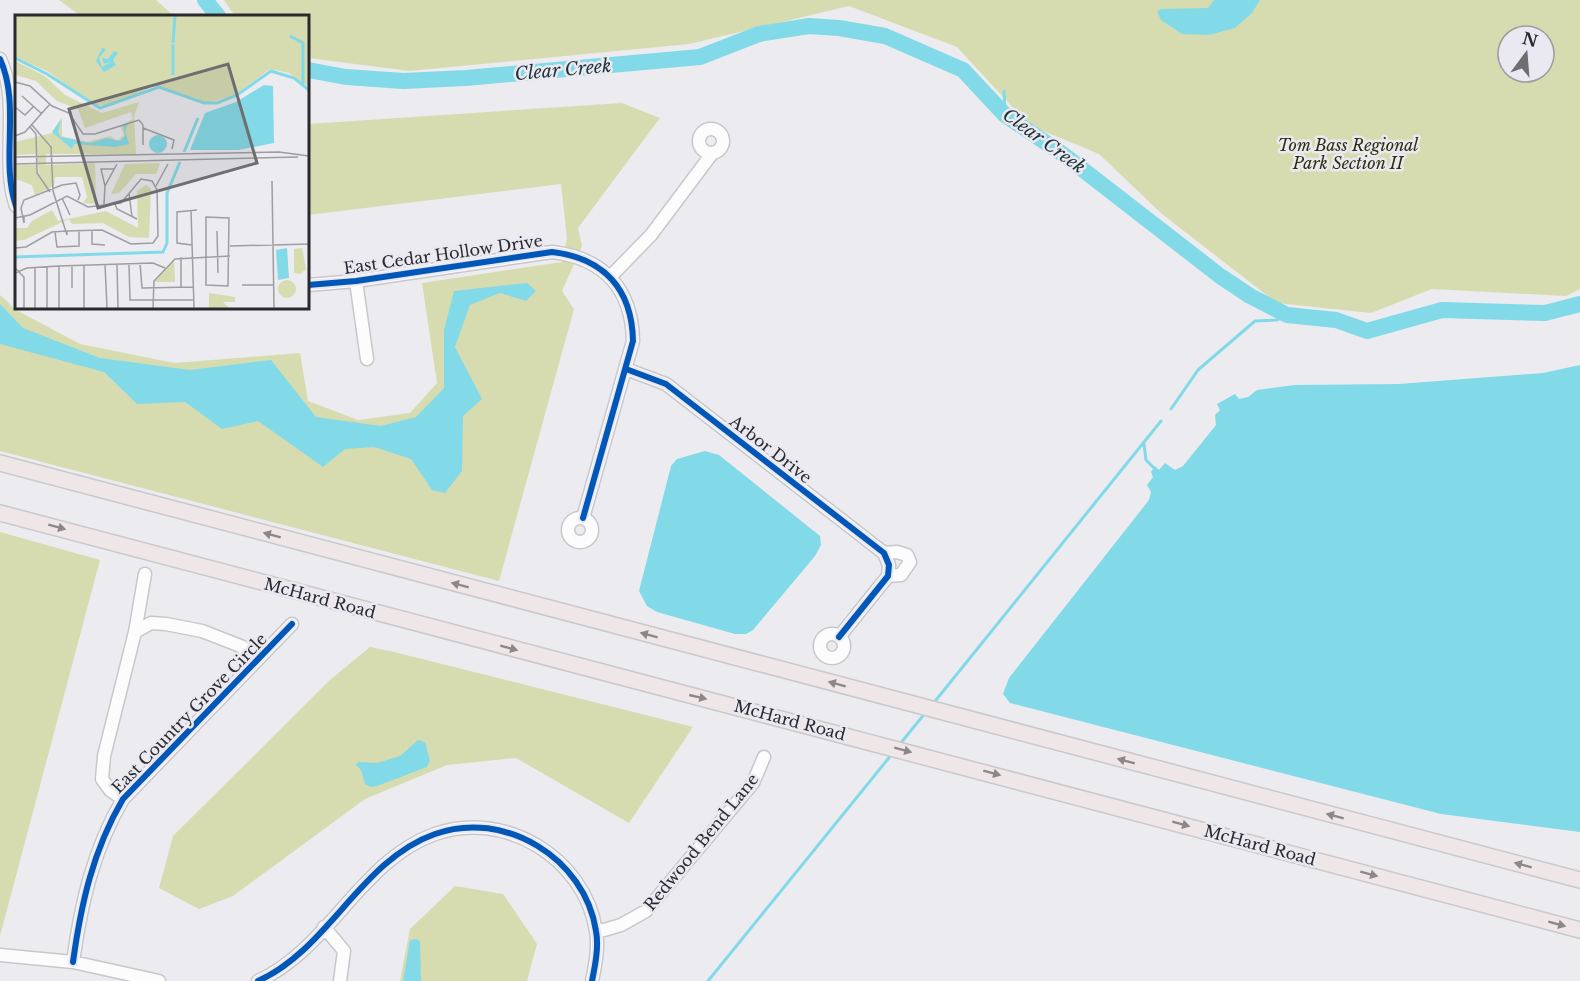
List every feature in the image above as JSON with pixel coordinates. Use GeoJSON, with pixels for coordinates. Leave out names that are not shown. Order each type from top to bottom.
{"type":"FeatureCollection","features":[{"type":"Feature","properties":{"kind":"main road"},"geometry":{"type":"LineString","coordinates":[[0,463],[1580,880]]}},
{"type":"Feature","properties":{"kind":"main road","name":"McHard Road"},"geometry":{"type":"LineString","coordinates":[[0,513],[639,683],[936,758],[1580,930]]}},
{"type":"Feature","properties":{"kind":"street"},"geometry":{"type":"LineString","coordinates":[[0,58],[10,95],[4,182],[15,204]]}},
{"type":"Feature","properties":{"kind":"street"},"geometry":{"type":"LineString","coordinates":[[583,518],[633,341],[633,326],[625,301],[610,277],[651,235],[711,154]]}},
{"type":"Feature","properties":{"kind":"street","name":"East Cedar Hollow Drive"},"geometry":{"type":"LineString","coordinates":[[309,285],[356,281],[552,252],[574,255],[604,269],[610,277]]}},
{"type":"Feature","properties":{"kind":"street"},"geometry":{"type":"LineString","coordinates":[[356,281],[367,359]]}},
{"type":"Feature","properties":{"kind":"street","name":"Arbor Drive"},"geometry":{"type":"LineString","coordinates":[[626,369],[666,384],[887,565],[839,637]]}},
{"type":"Feature","properties":{"kind":"street"},"geometry":{"type":"LineString","coordinates":[[123,799],[110,790],[102,779],[104,756],[135,632],[145,574]]}},
{"type":"Feature","properties":{"kind":"street"},"geometry":{"type":"LineString","coordinates":[[135,632],[151,622],[202,632],[243,647],[250,667]]}},
{"type":"Feature","properties":{"kind":"street","name":"East Country Grove Circle"},"geometry":{"type":"LineString","coordinates":[[73,962],[91,870],[105,832],[123,799],[292,624]]}},
{"type":"Feature","properties":{"kind":"street","name":"Redwood Bend Lane"},"geometry":{"type":"LineString","coordinates":[[597,932],[621,925],[646,911],[753,783],[764,757]]}},
{"type":"Feature","properties":{"kind":"street"},"geometry":{"type":"LineString","coordinates":[[258,981],[281,968],[405,848],[446,830],[477,827],[494,829],[525,838],[556,858],[581,891],[597,932],[591,981]]}},
{"type":"Feature","properties":{"kind":"street"},"geometry":{"type":"LineString","coordinates":[[324,927],[344,951],[345,961],[339,981]]}},
{"type":"Feature","properties":{"kind":"street"},"geometry":{"type":"LineString","coordinates":[[0,955],[73,962],[159,981]]}},
{"type":"Feature","properties":{"kind":"green space"},"geometry":{"type":"Polygon","coordinates":[[[59,0],[156,0],[173,15],[80,15],[59,0]]]}},
{"type":"Feature","properties":{"kind":"green space","name":"Tom Bass Regional Park Section II"},"geometry":{"type":"Polygon","coordinates":[[[224,0],[1580,0],[1580,289],[1566,296],[1432,289],[1371,313],[1277,303],[1162,214],[1099,154],[1029,125],[957,47],[849,6],[689,44],[410,71],[309,58],[309,15],[234,15],[224,0]]]}},
{"type":"Feature","properties":{"kind":"green space"},"geometry":{"type":"Polygon","coordinates":[[[622,103],[660,118],[578,228],[582,246],[562,291],[574,309],[499,581],[0,451],[0,295],[16,310],[80,344],[174,363],[300,353],[308,401],[358,420],[410,413],[437,383],[422,283],[562,262],[567,238],[561,184],[309,215],[309,124],[622,103]]]}},
{"type":"Feature","properties":{"kind":"green space"},"geometry":{"type":"Polygon","coordinates":[[[0,532],[100,560],[0,936],[0,532]]]}},
{"type":"Feature","properties":{"kind":"green space"},"geometry":{"type":"Polygon","coordinates":[[[370,647],[693,727],[629,823],[516,758],[447,765],[365,799],[233,896],[199,909],[159,888],[173,836],[330,680],[370,647]]]}},
{"type":"Feature","properties":{"kind":"green space"},"geometry":{"type":"Polygon","coordinates":[[[455,886],[503,894],[537,944],[527,981],[400,981],[410,929],[455,886]]]}},
{"type":"Feature","properties":{"kind":"water"},"geometry":{"type":"Polygon","coordinates":[[[1214,0],[1260,0],[1252,13],[1235,28],[1209,35],[1182,34],[1161,20],[1157,12],[1161,9],[1208,8],[1214,0]]]}},
{"type":"Feature","properties":{"kind":"water"},"geometry":{"type":"Polygon","coordinates":[[[527,283],[536,291],[526,301],[500,293],[470,305],[455,347],[482,399],[463,416],[462,471],[445,493],[432,490],[411,459],[374,447],[345,449],[323,467],[258,421],[222,429],[185,402],[137,404],[104,372],[0,344],[0,304],[23,328],[100,358],[190,370],[271,360],[316,417],[381,426],[416,417],[444,388],[444,330],[454,291],[527,283]]]}},
{"type":"Feature","properties":{"kind":"water"},"geometry":{"type":"Polygon","coordinates":[[[1580,365],[1580,832],[1441,814],[1010,703],[1003,694],[1009,678],[1149,500],[1151,492],[1147,485],[1153,477],[1151,472],[1155,466],[1159,470],[1165,463],[1175,470],[1183,466],[1216,425],[1215,415],[1220,410],[1217,404],[1235,394],[1239,399],[1248,397],[1257,390],[1295,385],[1399,384],[1543,373],[1580,365]]]}},
{"type":"Feature","properties":{"kind":"water"},"geometry":{"type":"Polygon","coordinates":[[[705,451],[719,455],[820,536],[821,545],[815,556],[753,630],[746,634],[735,634],[657,612],[647,606],[639,591],[671,466],[677,459],[705,451]]]}},
{"type":"Feature","properties":{"kind":"water"},"geometry":{"type":"Polygon","coordinates":[[[418,740],[425,742],[430,761],[427,767],[377,786],[370,787],[365,784],[361,770],[356,765],[358,762],[377,763],[400,756],[418,740]]]}},
{"type":"Feature","properties":{"kind":"water"},"geometry":{"type":"Polygon","coordinates":[[[410,940],[420,941],[421,981],[403,981],[410,940]]]}},
{"type":"Feature","properties":{"kind":"waterway","name":"Clear Creek"},"geometry":{"type":"LineString","coordinates":[[205,0],[217,15]]}},
{"type":"Feature","properties":{"kind":"waterway","name":"Clear Creek"},"geometry":{"type":"LineString","coordinates":[[309,70],[346,77],[403,81],[466,78],[700,57],[759,34],[809,26],[839,28],[885,36],[963,70],[1005,115],[1064,155],[1220,276],[1250,296],[1287,315],[1336,320],[1367,331],[1442,310],[1545,313],[1580,304]]}},
{"type":"Feature","properties":{"kind":"waterway"},"geometry":{"type":"LineString","coordinates":[[1004,91],[1005,115]]}},
{"type":"Feature","properties":{"kind":"waterway"},"geometry":{"type":"LineString","coordinates":[[1171,409],[1198,370],[1255,321],[1277,320],[1287,315]]}},
{"type":"Feature","properties":{"kind":"waterway"},"geometry":{"type":"LineString","coordinates":[[932,705],[1161,421]]}},
{"type":"Feature","properties":{"kind":"waterway"},"geometry":{"type":"LineString","coordinates":[[1144,444],[1146,460],[1154,468]]}},
{"type":"Feature","properties":{"kind":"waterway"},"geometry":{"type":"LineString","coordinates":[[900,744],[926,712]]}},
{"type":"Feature","properties":{"kind":"waterway"},"geometry":{"type":"LineString","coordinates":[[708,981],[892,754]]}},
{"type":"Feature","properties":{"kind":"cycle path"},"geometry":{"type":"LineString","coordinates":[[0,59],[9,95],[10,170],[15,202]]}},
{"type":"Feature","properties":{"kind":"cycle path"},"geometry":{"type":"LineString","coordinates":[[309,285],[356,281],[552,252],[586,261],[612,279],[627,306],[633,341],[583,518]]}},
{"type":"Feature","properties":{"kind":"cycle path"},"geometry":{"type":"LineString","coordinates":[[626,369],[666,384],[884,553],[889,565],[888,576],[839,637]]}},
{"type":"Feature","properties":{"kind":"cycle path"},"geometry":{"type":"LineString","coordinates":[[73,962],[84,898],[96,858],[123,799],[292,624]]}},
{"type":"Feature","properties":{"kind":"cycle path"},"geometry":{"type":"LineString","coordinates":[[258,981],[283,967],[305,948],[386,863],[409,846],[435,834],[461,828],[488,828],[513,834],[537,846],[558,862],[576,882],[589,905],[597,937],[592,981]]}}]}
